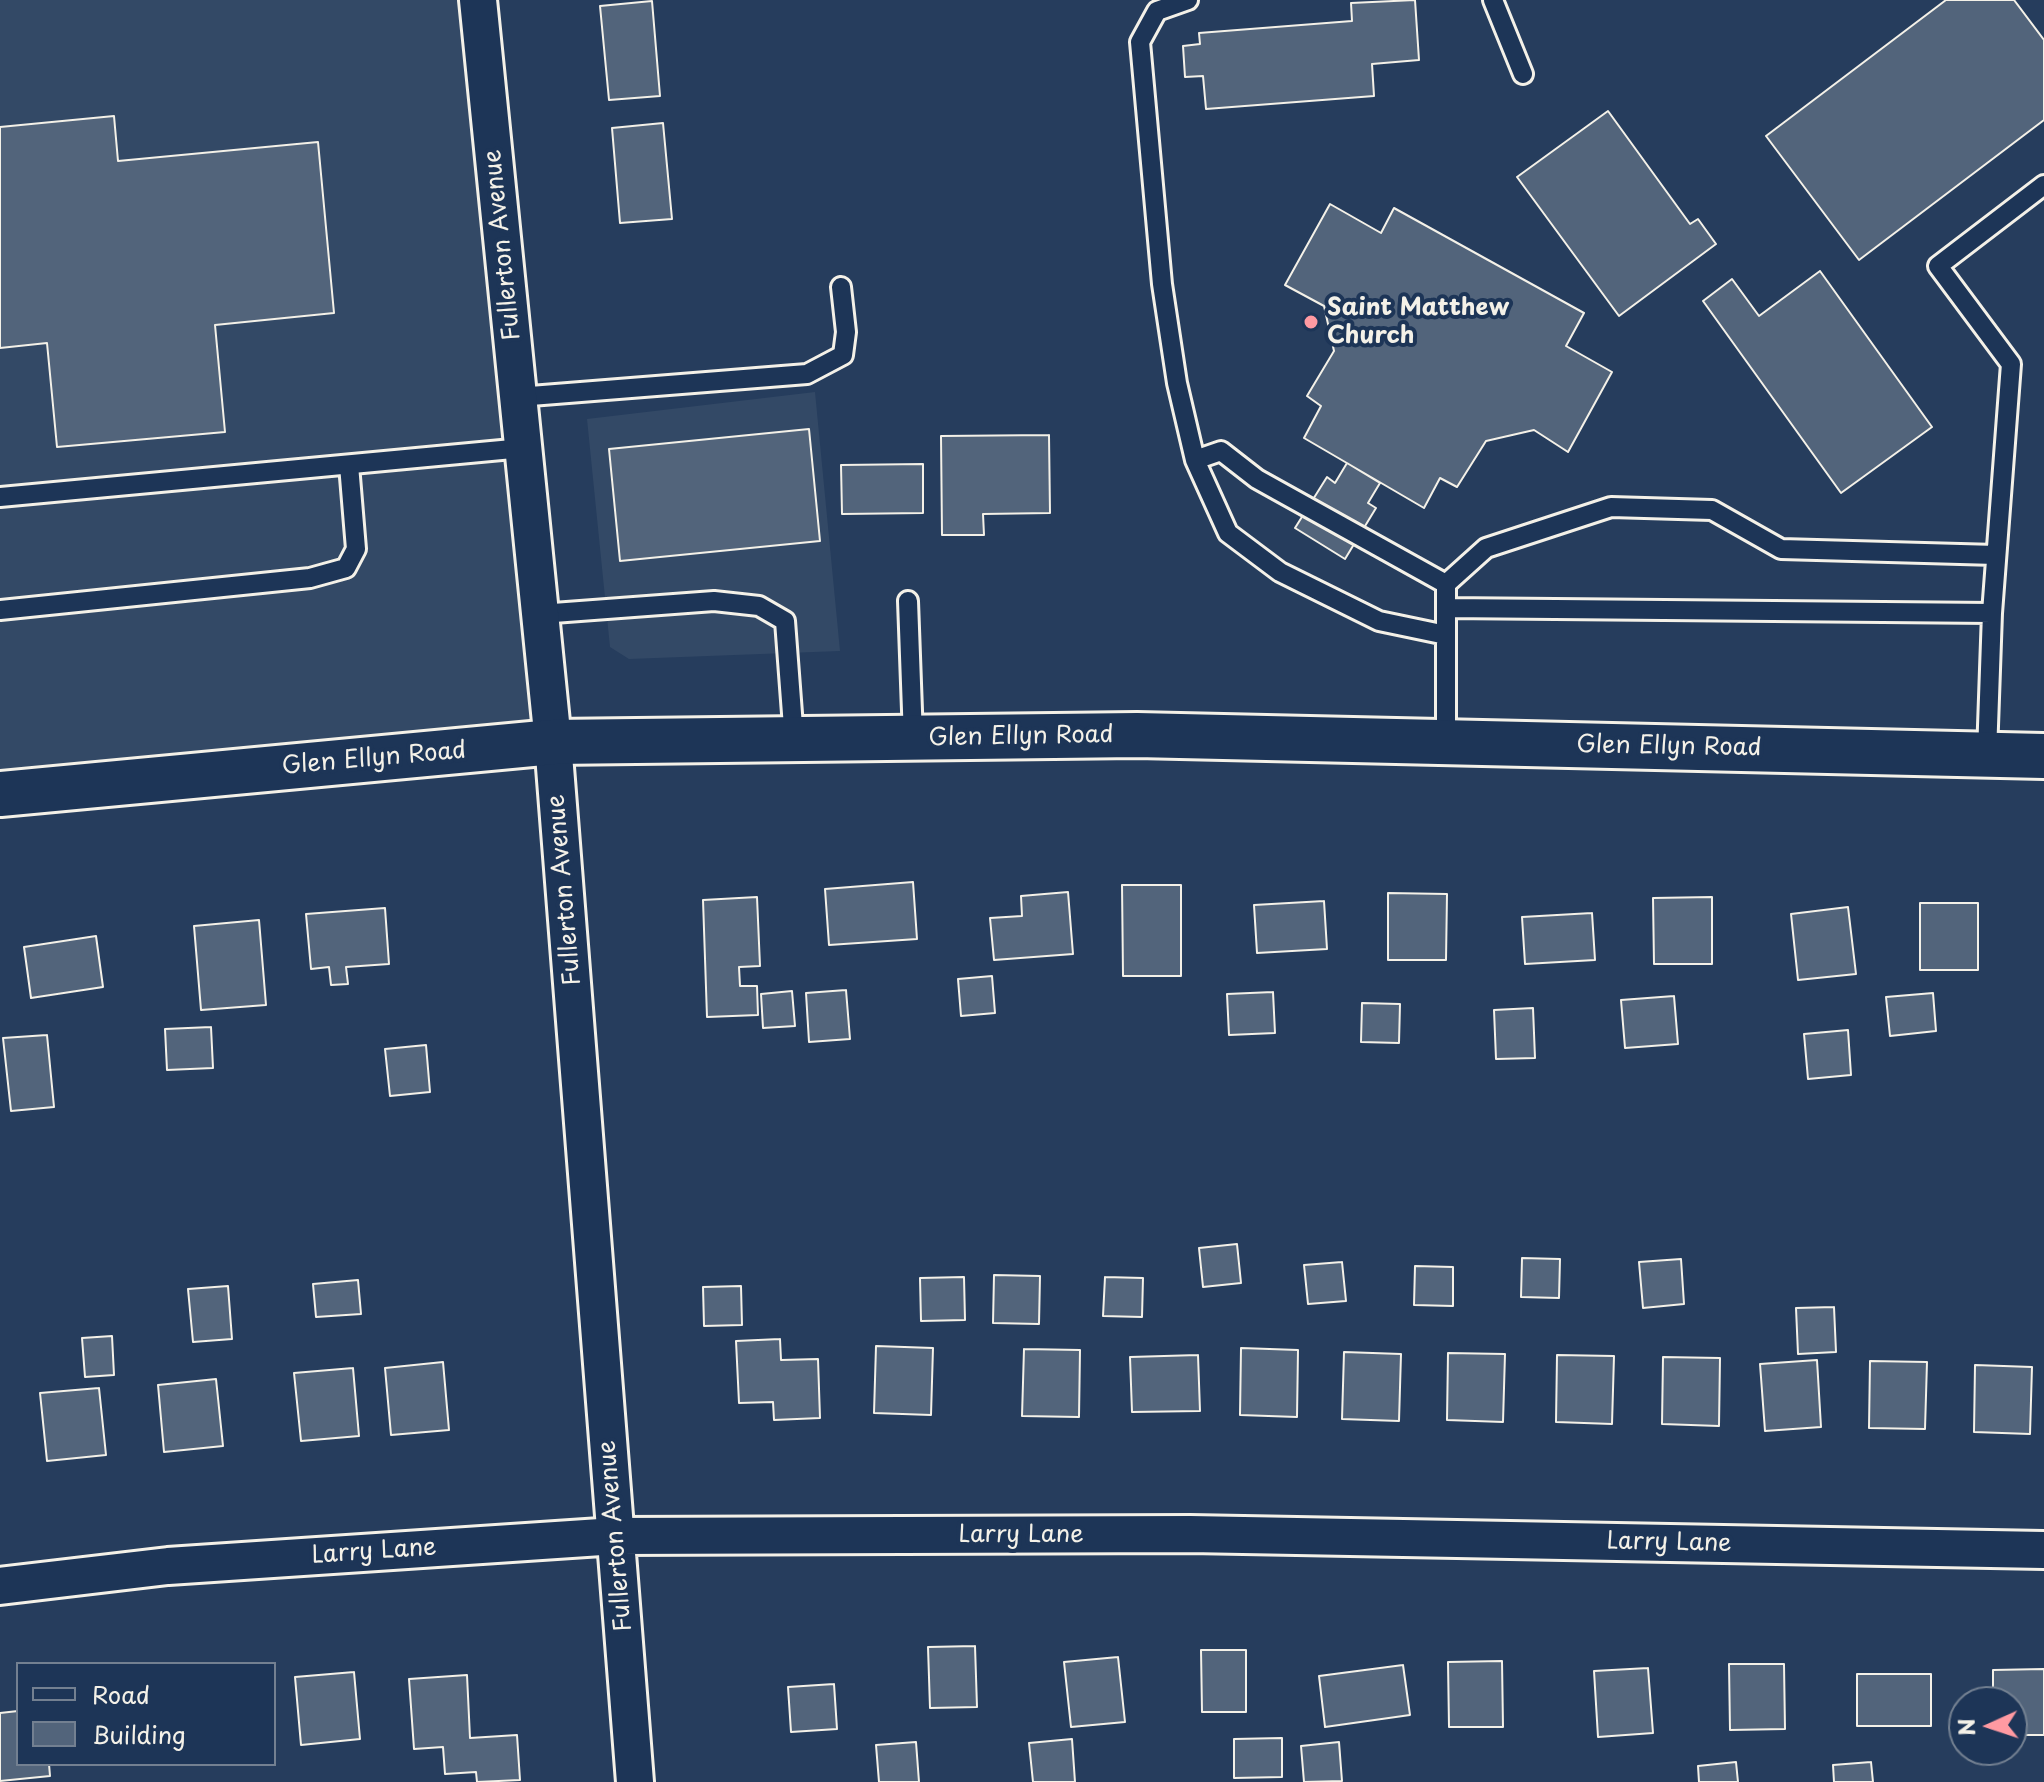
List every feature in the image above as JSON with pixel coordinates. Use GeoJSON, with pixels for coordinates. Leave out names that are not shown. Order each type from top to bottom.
{"type":"FeatureCollection","features":[{"type":"Feature","properties":{"kind":"street","name":"Fullerton Avenue"},"geometry":{"type":"LineString","coordinates":[[478,0],[553,742],[635,1782]]}},
{"type":"Feature","properties":{"kind":"street","name":"Glen Ellyn Road"},"geometry":{"type":"LineString","coordinates":[[0,794],[553,742],[1137,735],[2044,756]]}},
{"type":"Feature","properties":{"kind":"street","name":"Larry Lane"},"geometry":{"type":"LineString","coordinates":[[0,1586],[168,1566],[616,1536],[1190,1534],[2044,1550]]}},
{"type":"Feature","properties":{"kind":"lane"},"geometry":{"type":"LineString","coordinates":[[1188,0],[1157,11],[1140,42],[1162,284],[1177,383],[1195,460],[1228,533],[1280,572],[1379,621],[1446,635]]}},
{"type":"Feature","properties":{"kind":"lane"},"geometry":{"type":"LineString","coordinates":[[1493,0],[1523,74]]}},
{"type":"Feature","properties":{"kind":"lane"},"geometry":{"type":"LineString","coordinates":[[1987,754],[1992,613],[2011,364],[1938,266],[2044,185]]}},
{"type":"Feature","properties":{"kind":"lane"},"geometry":{"type":"LineString","coordinates":[[518,397],[807,374],[843,355],[846,332],[841,287]]}},
{"type":"Feature","properties":{"kind":"lane"},"geometry":{"type":"LineString","coordinates":[[0,497],[523,448]]}},
{"type":"Feature","properties":{"kind":"lane"},"geometry":{"type":"LineString","coordinates":[[1195,460],[1221,451],[1257,479],[1446,584]]}},
{"type":"Feature","properties":{"kind":"lane"},"geometry":{"type":"LineString","coordinates":[[0,610],[310,578],[346,568],[356,549],[349,465]]}},
{"type":"Feature","properties":{"kind":"lane"},"geometry":{"type":"LineString","coordinates":[[1446,742],[1446,584],[1486,548],[1611,507],[1712,510],[1781,549],[1996,555]]}},
{"type":"Feature","properties":{"kind":"lane"},"geometry":{"type":"LineString","coordinates":[[540,614],[714,601],[759,606],[785,621],[794,740]]}},
{"type":"Feature","properties":{"kind":"lane"},"geometry":{"type":"LineString","coordinates":[[908,601],[913,738]]}},
{"type":"Feature","properties":{"kind":"lane"},"geometry":{"type":"LineString","coordinates":[[1446,608],[1992,613]]}},
{"type":"Feature","properties":{"kind":"shaded area"},"geometry":{"type":"Polygon","coordinates":[[[0,0],[459,0],[532,724],[0,774],[0,0]]]}},
{"type":"Feature","properties":{"kind":"shaded area"},"geometry":{"type":"Polygon","coordinates":[[[815,392],[840,651],[629,659],[610,647],[587,419],[815,392]]]}},
{"type":"Feature","properties":{"kind":"building"},"geometry":{"type":"Polygon","coordinates":[[[1415,0],[1419,60],[1372,64],[1374,96],[1206,109],[1203,76],[1185,77],[1183,46],[1200,44],[1199,33],[1352,21],[1351,3],[1415,0]]]}},
{"type":"Feature","properties":{"kind":"building"},"geometry":{"type":"Polygon","coordinates":[[[1946,0],[2014,0],[2044,40],[2044,120],[1859,260],[1766,136],[1946,0]]]}},
{"type":"Feature","properties":{"kind":"building"},"geometry":{"type":"Polygon","coordinates":[[[652,1],[660,96],[609,100],[600,6],[652,1]]]}},
{"type":"Feature","properties":{"kind":"building"},"geometry":{"type":"Polygon","coordinates":[[[1608,111],[1690,224],[1698,219],[1716,244],[1619,316],[1517,177],[1608,111]]]}},
{"type":"Feature","properties":{"kind":"building"},"geometry":{"type":"Polygon","coordinates":[[[114,116],[118,161],[318,142],[334,313],[215,325],[225,432],[57,447],[47,343],[0,348],[0,127],[114,116]]]}},
{"type":"Feature","properties":{"kind":"building"},"geometry":{"type":"Polygon","coordinates":[[[663,123],[672,219],[620,223],[612,128],[663,123]]]}},
{"type":"Feature","properties":{"kind":"building"},"geometry":{"type":"Polygon","coordinates":[[[1330,204],[1381,233],[1394,208],[1584,313],[1566,346],[1612,372],[1568,452],[1534,430],[1486,441],[1457,487],[1440,478],[1424,508],[1304,438],[1321,406],[1307,396],[1334,351],[1324,306],[1285,285],[1330,204]]]}},
{"type":"Feature","properties":{"kind":"building"},"geometry":{"type":"Polygon","coordinates":[[[1820,271],[1932,427],[1841,493],[1703,301],[1732,279],[1759,316],[1820,271]]]}},
{"type":"Feature","properties":{"kind":"building"},"geometry":{"type":"Polygon","coordinates":[[[809,429],[820,541],[620,561],[609,449],[809,429]]]}},
{"type":"Feature","properties":{"kind":"building"},"geometry":{"type":"Polygon","coordinates":[[[1049,435],[1050,513],[983,514],[984,535],[942,535],[941,436],[1049,435]]]}},
{"type":"Feature","properties":{"kind":"building"},"geometry":{"type":"Polygon","coordinates":[[[1347,463],[1380,483],[1368,503],[1376,508],[1345,559],[1295,528],[1327,477],[1335,483],[1347,463]]]}},
{"type":"Feature","properties":{"kind":"building"},"geometry":{"type":"Polygon","coordinates":[[[923,464],[923,513],[842,514],[841,465],[923,464]]]}},
{"type":"Feature","properties":{"kind":"building"},"geometry":{"type":"Polygon","coordinates":[[[913,882],[917,939],[829,945],[825,889],[913,882]]]}},
{"type":"Feature","properties":{"kind":"building"},"geometry":{"type":"Polygon","coordinates":[[[1122,885],[1181,885],[1181,976],[1123,976],[1122,885]]]}},
{"type":"Feature","properties":{"kind":"building"},"geometry":{"type":"Polygon","coordinates":[[[1068,892],[1073,954],[994,960],[990,918],[1022,916],[1021,896],[1068,892]]]}},
{"type":"Feature","properties":{"kind":"building"},"geometry":{"type":"Polygon","coordinates":[[[1388,893],[1447,894],[1446,960],[1388,960],[1388,893]]]}},
{"type":"Feature","properties":{"kind":"building"},"geometry":{"type":"Polygon","coordinates":[[[757,897],[760,966],[739,967],[740,986],[757,986],[758,1015],[707,1017],[703,900],[757,897]]]}},
{"type":"Feature","properties":{"kind":"building"},"geometry":{"type":"Polygon","coordinates":[[[1712,897],[1712,964],[1654,964],[1653,898],[1712,897]]]}},
{"type":"Feature","properties":{"kind":"building"},"geometry":{"type":"Polygon","coordinates":[[[1324,901],[1327,949],[1257,953],[1254,905],[1324,901]]]}},
{"type":"Feature","properties":{"kind":"building"},"geometry":{"type":"Polygon","coordinates":[[[1920,903],[1978,903],[1978,970],[1920,970],[1920,903]]]}},
{"type":"Feature","properties":{"kind":"building"},"geometry":{"type":"Polygon","coordinates":[[[1848,907],[1856,974],[1798,980],[1791,914],[1848,907]]]}},
{"type":"Feature","properties":{"kind":"building"},"geometry":{"type":"Polygon","coordinates":[[[385,908],[389,964],[346,967],[348,984],[331,985],[329,967],[311,969],[306,914],[385,908]]]}},
{"type":"Feature","properties":{"kind":"building"},"geometry":{"type":"Polygon","coordinates":[[[1592,913],[1595,960],[1525,964],[1522,917],[1592,913]]]}},
{"type":"Feature","properties":{"kind":"building"},"geometry":{"type":"Polygon","coordinates":[[[259,920],[266,1005],[201,1010],[194,926],[259,920]]]}},
{"type":"Feature","properties":{"kind":"building"},"geometry":{"type":"Polygon","coordinates":[[[96,936],[103,987],[31,998],[24,947],[96,936]]]}},
{"type":"Feature","properties":{"kind":"building"},"geometry":{"type":"Polygon","coordinates":[[[992,976],[995,1013],[961,1016],[958,979],[992,976]]]}},
{"type":"Feature","properties":{"kind":"building"},"geometry":{"type":"Polygon","coordinates":[[[846,990],[850,1039],[809,1042],[806,993],[846,990]]]}},
{"type":"Feature","properties":{"kind":"building"},"geometry":{"type":"Polygon","coordinates":[[[792,991],[795,1026],[763,1028],[761,994],[792,991]]]}},
{"type":"Feature","properties":{"kind":"building"},"geometry":{"type":"Polygon","coordinates":[[[1273,992],[1275,1033],[1229,1035],[1227,994],[1273,992]]]}},
{"type":"Feature","properties":{"kind":"building"},"geometry":{"type":"Polygon","coordinates":[[[1933,993],[1936,1031],[1890,1036],[1886,997],[1933,993]]]}},
{"type":"Feature","properties":{"kind":"building"},"geometry":{"type":"Polygon","coordinates":[[[1674,996],[1678,1044],[1625,1048],[1621,1000],[1674,996]]]}},
{"type":"Feature","properties":{"kind":"building"},"geometry":{"type":"Polygon","coordinates":[[[1362,1003],[1400,1004],[1399,1043],[1361,1042],[1362,1003]]]}},
{"type":"Feature","properties":{"kind":"building"},"geometry":{"type":"Polygon","coordinates":[[[1533,1008],[1535,1058],[1496,1059],[1494,1010],[1533,1008]]]}},
{"type":"Feature","properties":{"kind":"building"},"geometry":{"type":"Polygon","coordinates":[[[211,1027],[213,1068],[167,1070],[165,1029],[211,1027]]]}},
{"type":"Feature","properties":{"kind":"building"},"geometry":{"type":"Polygon","coordinates":[[[1848,1030],[1851,1075],[1808,1079],[1804,1034],[1848,1030]]]}},
{"type":"Feature","properties":{"kind":"building"},"geometry":{"type":"Polygon","coordinates":[[[47,1035],[54,1107],[11,1111],[3,1038],[47,1035]]]}},
{"type":"Feature","properties":{"kind":"building"},"geometry":{"type":"Polygon","coordinates":[[[426,1045],[430,1092],[390,1096],[385,1049],[426,1045]]]}},
{"type":"Feature","properties":{"kind":"building"},"geometry":{"type":"Polygon","coordinates":[[[1237,1244],[1241,1283],[1203,1287],[1199,1248],[1237,1244]]]}},
{"type":"Feature","properties":{"kind":"building"},"geometry":{"type":"Polygon","coordinates":[[[1522,1258],[1560,1259],[1559,1298],[1521,1297],[1522,1258]]]}},
{"type":"Feature","properties":{"kind":"building"},"geometry":{"type":"Polygon","coordinates":[[[1681,1259],[1684,1304],[1643,1308],[1639,1262],[1681,1259]]]}},
{"type":"Feature","properties":{"kind":"building"},"geometry":{"type":"Polygon","coordinates":[[[1342,1262],[1346,1301],[1308,1304],[1304,1265],[1342,1262]]]}},
{"type":"Feature","properties":{"kind":"building"},"geometry":{"type":"Polygon","coordinates":[[[1415,1266],[1453,1267],[1453,1306],[1414,1305],[1415,1266]]]}},
{"type":"Feature","properties":{"kind":"building"},"geometry":{"type":"Polygon","coordinates":[[[994,1275],[1040,1276],[1039,1324],[993,1323],[994,1275]]]}},
{"type":"Feature","properties":{"kind":"building"},"geometry":{"type":"Polygon","coordinates":[[[964,1277],[965,1320],[921,1321],[920,1278],[964,1277]]]}},
{"type":"Feature","properties":{"kind":"building"},"geometry":{"type":"Polygon","coordinates":[[[1105,1277],[1143,1278],[1142,1317],[1103,1316],[1105,1277]]]}},
{"type":"Feature","properties":{"kind":"building"},"geometry":{"type":"Polygon","coordinates":[[[358,1280],[361,1314],[316,1317],[313,1284],[358,1280]]]}},
{"type":"Feature","properties":{"kind":"building"},"geometry":{"type":"Polygon","coordinates":[[[228,1286],[232,1339],[193,1342],[188,1289],[228,1286]]]}},
{"type":"Feature","properties":{"kind":"building"},"geometry":{"type":"Polygon","coordinates":[[[741,1286],[742,1325],[704,1326],[703,1287],[741,1286]]]}},
{"type":"Feature","properties":{"kind":"building"},"geometry":{"type":"Polygon","coordinates":[[[1834,1307],[1836,1352],[1798,1354],[1796,1308],[1834,1307]]]}},
{"type":"Feature","properties":{"kind":"building"},"geometry":{"type":"Polygon","coordinates":[[[112,1336],[114,1375],[85,1377],[82,1338],[112,1336]]]}},
{"type":"Feature","properties":{"kind":"building"},"geometry":{"type":"Polygon","coordinates":[[[780,1339],[781,1360],[818,1359],[820,1418],[774,1420],[773,1402],[739,1403],[736,1341],[780,1339]]]}},
{"type":"Feature","properties":{"kind":"building"},"geometry":{"type":"Polygon","coordinates":[[[876,1346],[933,1348],[931,1415],[874,1413],[876,1346]]]}},
{"type":"Feature","properties":{"kind":"building"},"geometry":{"type":"Polygon","coordinates":[[[1241,1348],[1298,1350],[1297,1417],[1240,1415],[1241,1348]]]}},
{"type":"Feature","properties":{"kind":"building"},"geometry":{"type":"Polygon","coordinates":[[[1024,1349],[1080,1350],[1079,1417],[1022,1416],[1024,1349]]]}},
{"type":"Feature","properties":{"kind":"building"},"geometry":{"type":"Polygon","coordinates":[[[1344,1352],[1401,1354],[1399,1421],[1342,1419],[1344,1352]]]}},
{"type":"Feature","properties":{"kind":"building"},"geometry":{"type":"Polygon","coordinates":[[[1448,1353],[1505,1354],[1503,1422],[1447,1420],[1448,1353]]]}},
{"type":"Feature","properties":{"kind":"building"},"geometry":{"type":"Polygon","coordinates":[[[1198,1355],[1200,1411],[1132,1412],[1130,1357],[1198,1355]]]}},
{"type":"Feature","properties":{"kind":"building"},"geometry":{"type":"Polygon","coordinates":[[[1557,1355],[1614,1356],[1612,1424],[1556,1422],[1557,1355]]]}},
{"type":"Feature","properties":{"kind":"building"},"geometry":{"type":"Polygon","coordinates":[[[1663,1357],[1720,1358],[1719,1426],[1662,1424],[1663,1357]]]}},
{"type":"Feature","properties":{"kind":"building"},"geometry":{"type":"Polygon","coordinates":[[[1817,1360],[1821,1427],[1765,1431],[1760,1364],[1817,1360]]]}},
{"type":"Feature","properties":{"kind":"building"},"geometry":{"type":"Polygon","coordinates":[[[1870,1361],[1927,1362],[1925,1429],[1869,1428],[1870,1361]]]}},
{"type":"Feature","properties":{"kind":"building"},"geometry":{"type":"Polygon","coordinates":[[[443,1362],[449,1430],[391,1435],[385,1368],[443,1362]]]}},
{"type":"Feature","properties":{"kind":"building"},"geometry":{"type":"Polygon","coordinates":[[[1975,1365],[2032,1367],[2030,1434],[1974,1432],[1975,1365]]]}},
{"type":"Feature","properties":{"kind":"building"},"geometry":{"type":"Polygon","coordinates":[[[353,1368],[359,1436],[301,1441],[294,1373],[353,1368]]]}},
{"type":"Feature","properties":{"kind":"building"},"geometry":{"type":"Polygon","coordinates":[[[216,1379],[223,1446],[164,1452],[158,1385],[216,1379]]]}},
{"type":"Feature","properties":{"kind":"building"},"geometry":{"type":"Polygon","coordinates":[[[99,1388],[106,1455],[47,1461],[40,1393],[99,1388]]]}},
{"type":"Feature","properties":{"kind":"building"},"geometry":{"type":"Polygon","coordinates":[[[975,1646],[977,1707],[930,1708],[928,1647],[975,1646]]]}},
{"type":"Feature","properties":{"kind":"building"},"geometry":{"type":"Polygon","coordinates":[[[1201,1650],[1246,1650],[1246,1712],[1202,1712],[1201,1650]]]}},
{"type":"Feature","properties":{"kind":"building"},"geometry":{"type":"Polygon","coordinates":[[[1118,1657],[1125,1722],[1071,1727],[1064,1662],[1118,1657]]]}},
{"type":"Feature","properties":{"kind":"building"},"geometry":{"type":"Polygon","coordinates":[[[1502,1661],[1503,1727],[1449,1727],[1448,1662],[1502,1661]]]}},
{"type":"Feature","properties":{"kind":"building"},"geometry":{"type":"Polygon","coordinates":[[[1729,1664],[1784,1664],[1785,1729],[1730,1730],[1729,1664]]]}},
{"type":"Feature","properties":{"kind":"building"},"geometry":{"type":"Polygon","coordinates":[[[1403,1665],[1410,1715],[1325,1727],[1319,1676],[1403,1665]]]}},
{"type":"Feature","properties":{"kind":"building"},"geometry":{"type":"Polygon","coordinates":[[[1648,1668],[1653,1733],[1598,1737],[1594,1671],[1648,1668]]]}},
{"type":"Feature","properties":{"kind":"building"},"geometry":{"type":"Polygon","coordinates":[[[2044,1669],[2044,1735],[2028,1735],[2028,1686],[1993,1686],[1993,1670],[2044,1669]]]}},
{"type":"Feature","properties":{"kind":"building"},"geometry":{"type":"Polygon","coordinates":[[[354,1672],[360,1739],[301,1745],[295,1677],[354,1672]]]}},
{"type":"Feature","properties":{"kind":"building"},"geometry":{"type":"Polygon","coordinates":[[[1857,1674],[1931,1674],[1931,1726],[1857,1726],[1857,1674]]]}},
{"type":"Feature","properties":{"kind":"building"},"geometry":{"type":"Polygon","coordinates":[[[467,1675],[470,1738],[517,1735],[520,1780],[477,1782],[476,1772],[445,1774],[443,1747],[414,1749],[409,1679],[467,1675]]]}},
{"type":"Feature","properties":{"kind":"building"},"geometry":{"type":"Polygon","coordinates":[[[834,1684],[837,1729],[791,1732],[788,1687],[834,1684]]]}},
{"type":"Feature","properties":{"kind":"building"},"geometry":{"type":"Polygon","coordinates":[[[16,1711],[16,1766],[49,1766],[50,1776],[0,1781],[0,1713],[16,1711]]]}},
{"type":"Feature","properties":{"kind":"building"},"geometry":{"type":"Polygon","coordinates":[[[1282,1738],[1282,1777],[1234,1778],[1234,1739],[1282,1738]]]}},
{"type":"Feature","properties":{"kind":"building"},"geometry":{"type":"Polygon","coordinates":[[[1072,1739],[1075,1782],[1033,1782],[1029,1743],[1072,1739]]]}},
{"type":"Feature","properties":{"kind":"building"},"geometry":{"type":"Polygon","coordinates":[[[916,1742],[919,1782],[879,1782],[876,1745],[916,1742]]]}},
{"type":"Feature","properties":{"kind":"building"},"geometry":{"type":"Polygon","coordinates":[[[1339,1742],[1342,1781],[1304,1782],[1301,1746],[1339,1742]]]}},
{"type":"Feature","properties":{"kind":"building"},"geometry":{"type":"Polygon","coordinates":[[[1736,1762],[1738,1782],[1699,1782],[1698,1766],[1736,1762]]]}},
{"type":"Feature","properties":{"kind":"building"},"geometry":{"type":"Polygon","coordinates":[[[1871,1762],[1873,1782],[1834,1782],[1833,1765],[1871,1762]]]}},
{"type":"Feature","properties":{"kind":"place","name":"Saint Matthew Church"},"geometry":{"type":"Point","coordinates":[1311,322]}}]}
